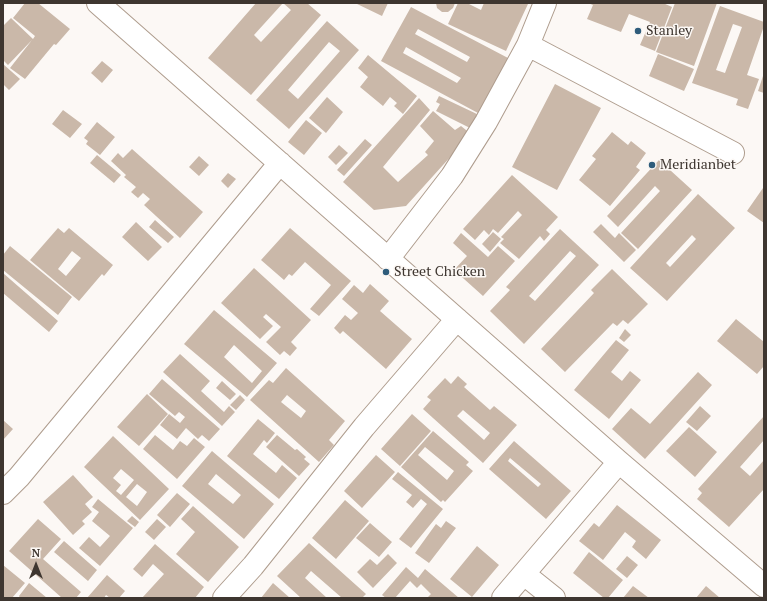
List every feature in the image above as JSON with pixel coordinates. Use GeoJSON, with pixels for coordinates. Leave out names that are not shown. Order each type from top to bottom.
{"type":"FeatureCollection","features":[{"type":"Feature","properties":{"kind":"street"},"geometry":{"type":"LineString","coordinates":[[98,3],[618,462],[764,586]]}},
{"type":"Feature","properties":{"kind":"street"},"geometry":{"type":"LineString","coordinates":[[388,259],[452,176],[486,122],[528,45],[545,3]]}},
{"type":"Feature","properties":{"kind":"street"},"geometry":{"type":"LineString","coordinates":[[528,45],[733,153]]}},
{"type":"Feature","properties":{"kind":"street"},"geometry":{"type":"LineString","coordinates":[[3,493],[18,477],[280,163]]}},
{"type":"Feature","properties":{"kind":"street"},"geometry":{"type":"LineString","coordinates":[[224,598],[253,566],[364,427],[457,319]]}},
{"type":"Feature","properties":{"kind":"street"},"geometry":{"type":"LineString","coordinates":[[503,598],[618,462]]}},
{"type":"Feature","properties":{"kind":"street"},"geometry":{"type":"LineString","coordinates":[[524,574],[554,598]]}},
{"type":"Feature","properties":{"kind":"building"},"geometry":{"type":"Polygon","coordinates":[[[25,3],[38,3],[70,29],[56,45],[54,44],[25,79],[10,68],[32,40],[8,65],[3,60],[3,26],[11,18],[33,39],[35,36],[13,18],[25,3]]]}},
{"type":"Feature","properties":{"kind":"building"},"geometry":{"type":"Polygon","coordinates":[[[256,3],[283,3],[307,3],[321,15],[251,95],[208,58],[256,3]],[[283,3],[254,35],[261,42],[291,10],[283,3]]]}},
{"type":"Feature","properties":{"kind":"building"},"geometry":{"type":"Polygon","coordinates":[[[355,3],[388,3],[382,16],[355,3]]]}},
{"type":"Feature","properties":{"kind":"building"},"geometry":{"type":"Polygon","coordinates":[[[436,3],[455,3],[453,8],[448,12],[442,12],[437,8],[436,3]]]}},
{"type":"Feature","properties":{"kind":"building"},"geometry":{"type":"Polygon","coordinates":[[[458,3],[467,3],[481,10],[484,3],[528,4],[506,51],[448,24],[458,3]]]}},
{"type":"Feature","properties":{"kind":"building"},"geometry":{"type":"Polygon","coordinates":[[[588,3],[663,3],[672,7],[655,51],[640,45],[650,22],[629,14],[621,32],[587,19],[593,5],[588,3]]]}},
{"type":"Feature","properties":{"kind":"building"},"geometry":{"type":"Polygon","coordinates":[[[675,3],[717,3],[694,66],[656,52],[675,3]]]}},
{"type":"Feature","properties":{"kind":"building"},"geometry":{"type":"Polygon","coordinates":[[[720,6],[764,22],[764,26],[747,75],[759,79],[748,109],[736,105],[738,99],[692,83],[720,6]],[[733,24],[716,70],[725,73],[742,27],[733,24]]]}},
{"type":"Feature","properties":{"kind":"building"},"geometry":{"type":"Polygon","coordinates":[[[411,7],[508,58],[478,113],[381,61],[411,7]],[[418,29],[415,34],[467,62],[470,57],[418,29]],[[406,47],[403,53],[457,83],[461,78],[406,47]]]}},
{"type":"Feature","properties":{"kind":"building"},"geometry":{"type":"Polygon","coordinates":[[[327,21],[359,50],[289,129],[256,100],[327,21]],[[329,42],[288,90],[298,99],[340,51],[329,42]]]}},
{"type":"Feature","properties":{"kind":"building"},"geometry":{"type":"Polygon","coordinates":[[[658,54],[694,69],[684,91],[649,76],[658,54]]]}},
{"type":"Feature","properties":{"kind":"building"},"geometry":{"type":"Polygon","coordinates":[[[368,55],[417,96],[403,114],[394,106],[397,103],[390,97],[383,106],[360,87],[368,77],[358,68],[368,55]]]}},
{"type":"Feature","properties":{"kind":"building"},"geometry":{"type":"Polygon","coordinates":[[[102,61],[113,70],[102,83],[91,73],[102,61]]]}},
{"type":"Feature","properties":{"kind":"building"},"geometry":{"type":"Polygon","coordinates":[[[3,64],[20,79],[9,90],[3,84],[3,64]]]}},
{"type":"Feature","properties":{"kind":"building"},"geometry":{"type":"Polygon","coordinates":[[[764,73],[764,93],[758,91],[764,73]]]}},
{"type":"Feature","properties":{"kind":"building"},"geometry":{"type":"Polygon","coordinates":[[[555,84],[601,108],[557,190],[512,167],[555,84]]]}},
{"type":"Feature","properties":{"kind":"building"},"geometry":{"type":"Polygon","coordinates":[[[439,96],[479,115],[472,129],[436,111],[440,104],[436,102],[439,96]]]}},
{"type":"Feature","properties":{"kind":"building"},"geometry":{"type":"Polygon","coordinates":[[[327,97],[343,112],[326,133],[309,118],[327,97]]]}},
{"type":"Feature","properties":{"kind":"building"},"geometry":{"type":"Polygon","coordinates":[[[419,98],[430,110],[383,167],[398,182],[428,155],[425,152],[434,141],[420,126],[433,111],[455,130],[461,126],[471,134],[406,206],[374,210],[343,182],[419,98]]]}},
{"type":"Feature","properties":{"kind":"building"},"geometry":{"type":"Polygon","coordinates":[[[63,110],[82,124],[70,138],[52,124],[63,110]]]}},
{"type":"Feature","properties":{"kind":"building"},"geometry":{"type":"Polygon","coordinates":[[[306,120],[322,133],[304,155],[288,142],[306,120]]]}},
{"type":"Feature","properties":{"kind":"building"},"geometry":{"type":"Polygon","coordinates":[[[97,122],[115,137],[100,155],[86,144],[88,141],[84,138],[97,122]]]}},
{"type":"Feature","properties":{"kind":"building"},"geometry":{"type":"Polygon","coordinates":[[[612,132],[628,145],[631,141],[646,153],[636,167],[640,170],[610,206],[579,180],[596,159],[592,156],[612,132]]]}},
{"type":"Feature","properties":{"kind":"building"},"geometry":{"type":"Polygon","coordinates":[[[365,139],[372,145],[344,176],[337,170],[365,139]]]}},
{"type":"Feature","properties":{"kind":"building"},"geometry":{"type":"Polygon","coordinates":[[[339,145],[348,153],[336,165],[328,157],[339,145]]]}},
{"type":"Feature","properties":{"kind":"building"},"geometry":{"type":"Polygon","coordinates":[[[132,149],[203,212],[180,238],[144,205],[150,199],[143,193],[138,198],[131,192],[136,187],[124,177],[126,175],[111,161],[118,153],[123,158],[132,149]]]}},
{"type":"Feature","properties":{"kind":"building"},"geometry":{"type":"Polygon","coordinates":[[[97,155],[121,175],[114,183],[90,163],[97,155]]]}},
{"type":"Feature","properties":{"kind":"building"},"geometry":{"type":"Polygon","coordinates":[[[199,156],[209,165],[199,176],[189,167],[199,156]]]}},
{"type":"Feature","properties":{"kind":"building"},"geometry":{"type":"Polygon","coordinates":[[[659,160],[692,190],[638,249],[621,233],[660,191],[655,186],[618,227],[607,216],[659,160]]]}},
{"type":"Feature","properties":{"kind":"building"},"geometry":{"type":"Polygon","coordinates":[[[228,173],[236,179],[228,188],[221,181],[228,173]]]}},
{"type":"Feature","properties":{"kind":"building"},"geometry":{"type":"Polygon","coordinates":[[[512,175],[558,217],[546,230],[550,234],[544,241],[540,236],[519,259],[500,243],[504,239],[501,237],[522,215],[518,211],[498,233],[493,229],[489,235],[484,230],[475,240],[463,229],[512,175]]]}},
{"type":"Feature","properties":{"kind":"building"},"geometry":{"type":"Polygon","coordinates":[[[763,188],[764,189],[764,223],[747,211],[763,188]]]}},
{"type":"Feature","properties":{"kind":"building"},"geometry":{"type":"Polygon","coordinates":[[[698,194],[735,228],[667,301],[630,268],[698,194]],[[692,235],[666,263],[670,267],[696,239],[692,235]]]}},
{"type":"Feature","properties":{"kind":"building"},"geometry":{"type":"Polygon","coordinates":[[[155,220],[174,237],[168,243],[149,227],[155,220]]]}},
{"type":"Feature","properties":{"kind":"building"},"geometry":{"type":"Polygon","coordinates":[[[136,222],[162,247],[148,261],[122,237],[136,222]]]}},
{"type":"Feature","properties":{"kind":"building"},"geometry":{"type":"Polygon","coordinates":[[[601,224],[615,238],[619,233],[636,250],[624,262],[593,232],[601,224]]]}},
{"type":"Feature","properties":{"kind":"building"},"geometry":{"type":"Polygon","coordinates":[[[58,228],[64,233],[69,228],[113,265],[104,276],[102,274],[79,301],[30,260],[58,228]],[[72,251],[58,269],[66,276],[81,258],[72,251]]]}},
{"type":"Feature","properties":{"kind":"building"},"geometry":{"type":"Polygon","coordinates":[[[290,228],[351,281],[319,316],[310,309],[331,285],[305,262],[292,276],[289,274],[284,280],[261,260],[290,228]]]}},
{"type":"Feature","properties":{"kind":"building"},"geometry":{"type":"Polygon","coordinates":[[[560,229],[599,265],[524,344],[490,311],[510,290],[506,287],[560,229]],[[570,251],[529,296],[535,301],[576,256],[570,251]]]}},
{"type":"Feature","properties":{"kind":"building"},"geometry":{"type":"Polygon","coordinates":[[[493,232],[501,239],[490,252],[482,244],[493,232]]]}},
{"type":"Feature","properties":{"kind":"building"},"geometry":{"type":"Polygon","coordinates":[[[461,233],[488,257],[498,246],[515,261],[483,296],[454,270],[467,256],[453,243],[461,233]]]}},
{"type":"Feature","properties":{"kind":"building"},"geometry":{"type":"Polygon","coordinates":[[[10,246],[72,297],[58,315],[3,270],[3,255],[10,246]]]}},
{"type":"Feature","properties":{"kind":"building"},"geometry":{"type":"Polygon","coordinates":[[[254,268],[311,320],[291,342],[297,348],[290,356],[284,351],[280,355],[266,342],[281,327],[266,314],[263,317],[273,326],[260,339],[221,303],[254,268]]]}},
{"type":"Feature","properties":{"kind":"building"},"geometry":{"type":"Polygon","coordinates":[[[612,269],[648,304],[628,324],[623,320],[617,326],[613,323],[565,372],[541,349],[594,293],[591,290],[612,269]]]}},
{"type":"Feature","properties":{"kind":"building"},"geometry":{"type":"Polygon","coordinates":[[[3,273],[58,321],[49,332],[3,293],[3,273]]]}},
{"type":"Feature","properties":{"kind":"building"},"geometry":{"type":"Polygon","coordinates":[[[370,284],[389,301],[380,311],[412,339],[386,369],[343,331],[340,334],[334,328],[345,315],[351,320],[358,313],[342,299],[354,285],[363,293],[370,284]]]}},
{"type":"Feature","properties":{"kind":"building"},"geometry":{"type":"Polygon","coordinates":[[[214,310],[277,363],[247,397],[184,344],[214,310]],[[234,345],[224,357],[252,383],[262,371],[234,345]]]}},
{"type":"Feature","properties":{"kind":"building"},"geometry":{"type":"Polygon","coordinates":[[[736,319],[764,342],[764,366],[757,374],[717,341],[736,319]]]}},
{"type":"Feature","properties":{"kind":"building"},"geometry":{"type":"Polygon","coordinates":[[[625,329],[631,335],[624,342],[619,338],[625,329]]]}},
{"type":"Feature","properties":{"kind":"building"},"geometry":{"type":"Polygon","coordinates":[[[616,340],[629,350],[611,372],[622,381],[630,371],[641,380],[609,419],[574,390],[616,340]]]}},
{"type":"Feature","properties":{"kind":"building"},"geometry":{"type":"Polygon","coordinates":[[[180,354],[210,381],[201,391],[224,412],[229,406],[235,412],[222,426],[163,372],[180,354]]]}},
{"type":"Feature","properties":{"kind":"building"},"geometry":{"type":"Polygon","coordinates":[[[286,368],[345,421],[329,440],[334,445],[319,462],[250,400],[269,380],[273,383],[286,368]],[[287,395],[281,402],[301,418],[306,411],[287,395]]]}},
{"type":"Feature","properties":{"kind":"building"},"geometry":{"type":"Polygon","coordinates":[[[698,372],[712,385],[645,459],[612,429],[631,408],[650,424],[698,372]]]}},
{"type":"Feature","properties":{"kind":"building"},"geometry":{"type":"Polygon","coordinates":[[[458,376],[467,384],[464,387],[490,410],[494,406],[517,425],[483,463],[423,409],[431,400],[427,397],[445,378],[451,384],[458,376]],[[463,410],[457,416],[484,440],[490,433],[463,410]]]}},
{"type":"Feature","properties":{"kind":"building"},"geometry":{"type":"Polygon","coordinates":[[[162,379],[220,429],[209,441],[202,435],[198,439],[186,428],[177,439],[160,425],[169,414],[180,423],[185,417],[179,412],[175,416],[149,394],[162,379]]]}},
{"type":"Feature","properties":{"kind":"building"},"geometry":{"type":"Polygon","coordinates":[[[222,381],[236,394],[230,400],[216,388],[222,381]]]}},
{"type":"Feature","properties":{"kind":"building"},"geometry":{"type":"Polygon","coordinates":[[[147,394],[168,414],[139,446],[117,427],[147,394]]]}},
{"type":"Feature","properties":{"kind":"building"},"geometry":{"type":"Polygon","coordinates":[[[240,395],[245,400],[236,410],[230,405],[240,395]]]}},
{"type":"Feature","properties":{"kind":"building"},"geometry":{"type":"Polygon","coordinates":[[[700,406],[711,416],[697,431],[686,422],[700,406]]]}},
{"type":"Feature","properties":{"kind":"building"},"geometry":{"type":"Polygon","coordinates":[[[412,414],[431,431],[400,466],[381,449],[412,414]]]}},
{"type":"Feature","properties":{"kind":"building"},"geometry":{"type":"Polygon","coordinates":[[[764,416],[764,440],[740,467],[750,476],[764,460],[764,489],[729,527],[697,499],[702,493],[698,489],[764,416]]]}},
{"type":"Feature","properties":{"kind":"building"},"geometry":{"type":"Polygon","coordinates":[[[258,419],[275,433],[267,443],[264,440],[253,454],[276,473],[282,465],[297,478],[279,499],[227,456],[258,419]]]}},
{"type":"Feature","properties":{"kind":"building"},"geometry":{"type":"Polygon","coordinates":[[[3,420],[13,429],[3,440],[3,420]]]}},
{"type":"Feature","properties":{"kind":"building"},"geometry":{"type":"Polygon","coordinates":[[[689,427],[717,452],[695,477],[666,451],[689,427]]]}},
{"type":"Feature","properties":{"kind":"building"},"geometry":{"type":"Polygon","coordinates":[[[433,431],[469,462],[466,465],[473,471],[445,502],[443,500],[441,502],[401,467],[433,431]],[[425,447],[418,455],[447,480],[454,471],[425,447]]]}},
{"type":"Feature","properties":{"kind":"building"},"geometry":{"type":"Polygon","coordinates":[[[155,435],[173,450],[180,441],[187,446],[194,438],[205,447],[177,479],[143,449],[155,435]]]}},
{"type":"Feature","properties":{"kind":"building"},"geometry":{"type":"Polygon","coordinates":[[[277,435],[295,450],[297,449],[306,457],[304,459],[310,464],[299,476],[266,447],[277,435]]]}},
{"type":"Feature","properties":{"kind":"building"},"geometry":{"type":"Polygon","coordinates":[[[113,436],[169,489],[140,520],[84,467],[113,436]],[[121,469],[113,478],[121,485],[116,491],[121,495],[134,480],[121,469]],[[137,484],[126,497],[137,506],[147,492],[137,484]]]}},
{"type":"Feature","properties":{"kind":"building"},"geometry":{"type":"Polygon","coordinates":[[[514,441],[571,491],[546,519],[489,469],[514,441]],[[510,458],[508,461],[538,487],[541,484],[510,458]]]}},
{"type":"Feature","properties":{"kind":"building"},"geometry":{"type":"Polygon","coordinates":[[[212,451],[274,504],[244,539],[182,486],[212,451]],[[216,474],[208,484],[233,504],[241,495],[216,474]]]}},
{"type":"Feature","properties":{"kind":"building"},"geometry":{"type":"Polygon","coordinates":[[[376,455],[395,472],[362,508],[344,491],[376,455]]]}},
{"type":"Feature","properties":{"kind":"building"},"geometry":{"type":"Polygon","coordinates":[[[398,472],[443,509],[411,548],[399,539],[427,504],[421,499],[413,508],[406,502],[412,495],[392,479],[398,472]]]}},
{"type":"Feature","properties":{"kind":"building"},"geometry":{"type":"Polygon","coordinates":[[[73,475],[93,497],[85,504],[92,512],[82,521],[85,524],[73,535],[43,502],[73,475]]]}},
{"type":"Feature","properties":{"kind":"building"},"geometry":{"type":"Polygon","coordinates":[[[177,493],[190,504],[170,527],[157,515],[177,493]]]}},
{"type":"Feature","properties":{"kind":"building"},"geometry":{"type":"Polygon","coordinates":[[[98,499],[133,528],[100,566],[79,548],[89,537],[100,547],[110,536],[92,521],[99,512],[92,507],[98,499]]]}},
{"type":"Feature","properties":{"kind":"building"},"geometry":{"type":"Polygon","coordinates":[[[345,500],[369,521],[336,559],[312,538],[345,500]]]}},
{"type":"Feature","properties":{"kind":"building"},"geometry":{"type":"Polygon","coordinates":[[[617,505],[661,540],[646,559],[632,547],[636,541],[625,532],[603,560],[579,541],[594,523],[599,527],[617,505]]]}},
{"type":"Feature","properties":{"kind":"building"},"geometry":{"type":"Polygon","coordinates":[[[193,506],[239,547],[208,582],[176,554],[195,532],[181,519],[193,506]]]}},
{"type":"Feature","properties":{"kind":"building"},"geometry":{"type":"Polygon","coordinates":[[[132,516],[139,522],[135,527],[127,521],[132,516]]]}},
{"type":"Feature","properties":{"kind":"building"},"geometry":{"type":"Polygon","coordinates":[[[38,519],[61,539],[43,559],[81,592],[76,598],[62,598],[9,551],[38,519]]]}},
{"type":"Feature","properties":{"kind":"building"},"geometry":{"type":"Polygon","coordinates":[[[157,519],[166,527],[154,540],[145,532],[157,519]]]}},
{"type":"Feature","properties":{"kind":"building"},"geometry":{"type":"Polygon","coordinates":[[[446,521],[456,528],[429,563],[415,553],[436,524],[441,528],[446,521]]]}},
{"type":"Feature","properties":{"kind":"building"},"geometry":{"type":"Polygon","coordinates":[[[370,523],[392,542],[379,557],[356,538],[370,523]]]}},
{"type":"Feature","properties":{"kind":"building"},"geometry":{"type":"Polygon","coordinates":[[[64,541],[97,570],[88,581],[54,552],[64,541]]]}},
{"type":"Feature","properties":{"kind":"building"},"geometry":{"type":"Polygon","coordinates":[[[309,543],[366,594],[362,598],[342,598],[311,571],[305,578],[327,598],[301,598],[277,576],[309,543]]]}},
{"type":"Feature","properties":{"kind":"building"},"geometry":{"type":"Polygon","coordinates":[[[155,544],[204,587],[195,598],[142,598],[164,574],[153,564],[142,577],[133,569],[155,544]]]}},
{"type":"Feature","properties":{"kind":"building"},"geometry":{"type":"Polygon","coordinates":[[[477,546],[499,565],[472,597],[450,579],[477,546]]]}},
{"type":"Feature","properties":{"kind":"building"},"geometry":{"type":"Polygon","coordinates":[[[589,552],[623,580],[608,598],[604,598],[573,573],[589,552]]]}},
{"type":"Feature","properties":{"kind":"building"},"geometry":{"type":"Polygon","coordinates":[[[388,554],[397,563],[373,588],[357,572],[370,559],[377,565],[388,554]]]}},
{"type":"Feature","properties":{"kind":"building"},"geometry":{"type":"Polygon","coordinates":[[[627,556],[638,565],[627,578],[616,569],[627,556]]]}},
{"type":"Feature","properties":{"kind":"building"},"geometry":{"type":"Polygon","coordinates":[[[3,565],[25,583],[12,598],[3,598],[3,565]]]}},
{"type":"Feature","properties":{"kind":"building"},"geometry":{"type":"Polygon","coordinates":[[[406,567],[418,578],[425,569],[459,598],[427,598],[431,594],[421,584],[417,588],[410,581],[395,598],[386,598],[382,595],[406,567]]]}},
{"type":"Feature","properties":{"kind":"building"},"geometry":{"type":"Polygon","coordinates":[[[107,575],[125,591],[119,598],[110,598],[106,595],[104,598],[87,598],[107,575]]]}},
{"type":"Feature","properties":{"kind":"building"},"geometry":{"type":"Polygon","coordinates":[[[29,583],[47,598],[20,598],[19,596],[29,583]]]}},
{"type":"Feature","properties":{"kind":"building"},"geometry":{"type":"Polygon","coordinates":[[[273,583],[290,598],[261,598],[273,583]]]}},
{"type":"Feature","properties":{"kind":"building"},"geometry":{"type":"Polygon","coordinates":[[[633,586],[649,598],[623,598],[633,586]]]}},
{"type":"Feature","properties":{"kind":"building"},"geometry":{"type":"Polygon","coordinates":[[[706,586],[720,598],[696,598],[706,586]]]}},
{"type":"Feature","properties":{"kind":"place","name":"Stanley"},"geometry":{"type":"Point","coordinates":[638,31]}},
{"type":"Feature","properties":{"kind":"place","name":"Meridianbet"},"geometry":{"type":"Point","coordinates":[652,165]}},
{"type":"Feature","properties":{"kind":"place","name":"Street Chicken"},"geometry":{"type":"Point","coordinates":[386,272]}}]}
